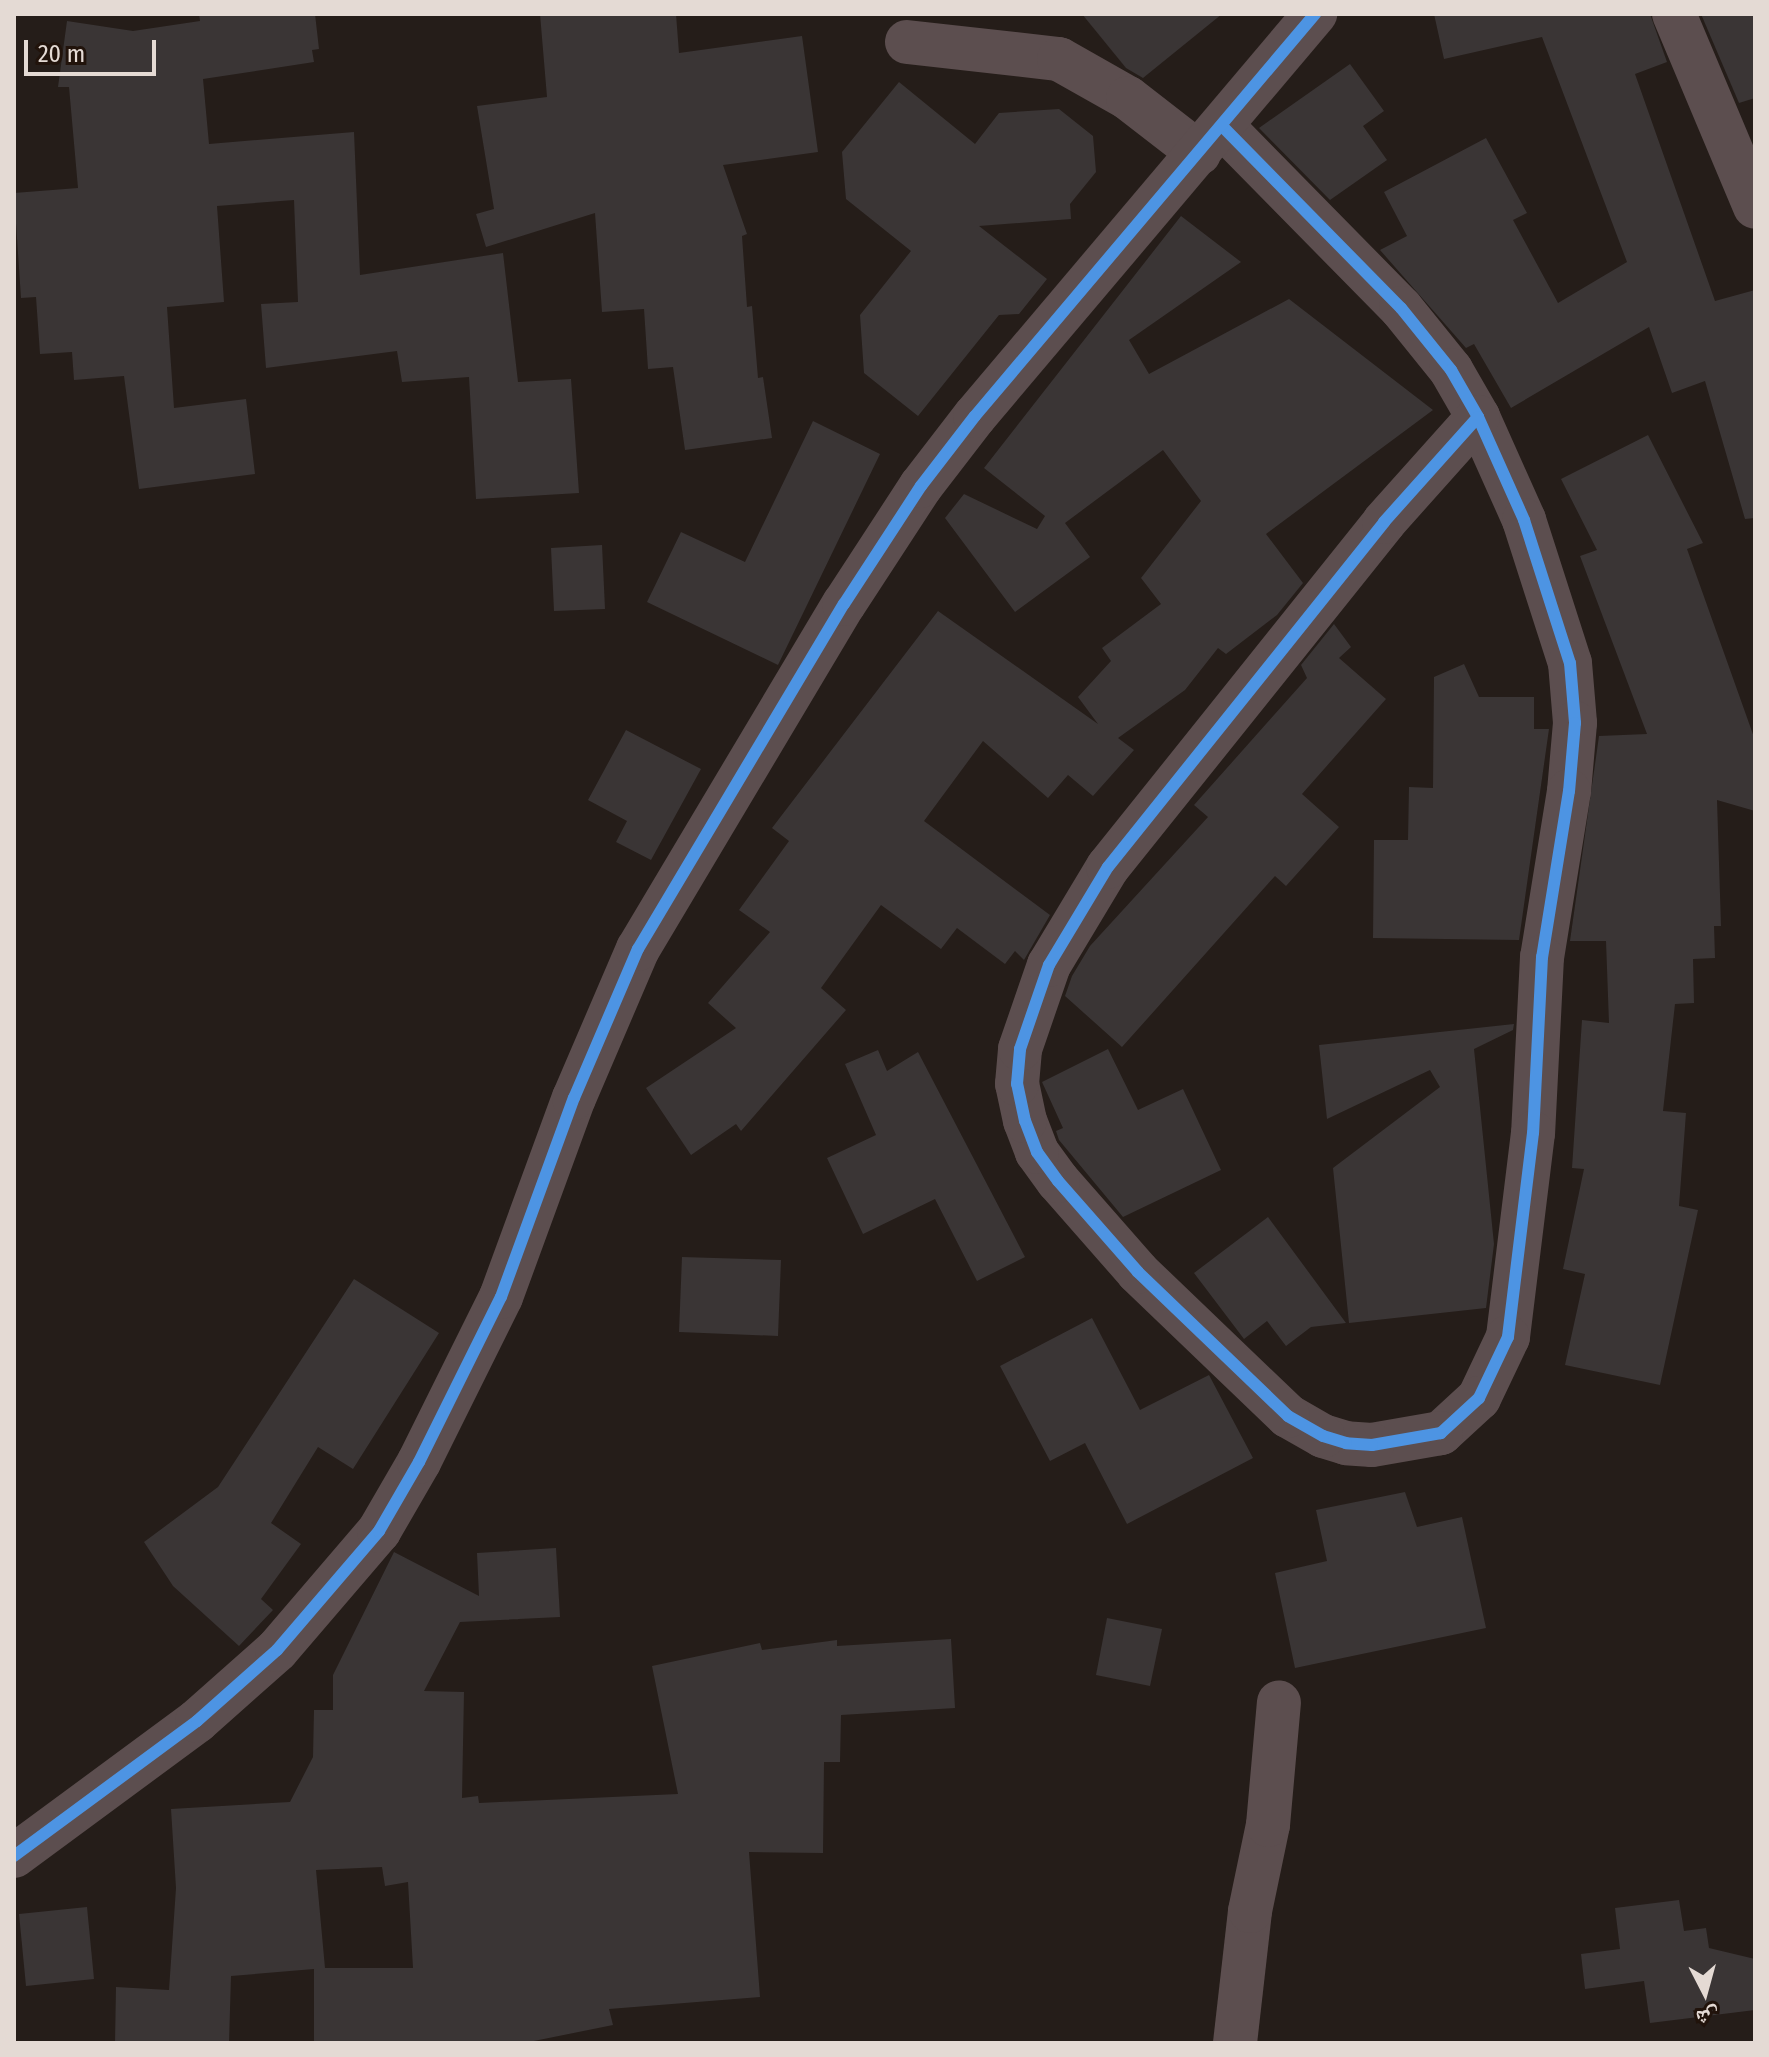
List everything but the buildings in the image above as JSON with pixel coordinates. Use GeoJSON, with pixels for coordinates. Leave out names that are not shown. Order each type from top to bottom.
{"type":"FeatureCollection","features":[{"type":"Feature","properties":{"kind":"street"},"geometry":{"type":"LineString","coordinates":[[14,1856],[197,1721],[277,1650],[379,1531],[419,1462],[501,1297],[580,1084],[638,949],[844,604],[921,486],[1066,305],[1211,140],[1315,14]]}},
{"type":"Feature","properties":{"kind":"street"},"geometry":{"type":"LineString","coordinates":[[1674,14],[1755,207]]}},
{"type":"Feature","properties":{"kind":"street"},"geometry":{"type":"LineString","coordinates":[[907,42],[1059,59],[1211,140],[1401,308],[1451,370],[1478,417],[1555,607],[1570,663],[1575,723],[1542,957],[1533,1133],[1508,1337],[1479,1398],[1441,1433],[1372,1445],[1346,1443],[1323,1436],[1288,1416],[1138,1272],[1058,1181],[1037,1152],[1025,1121],[1017,1084],[1020,1049],[1049,965],[1108,867],[1384,522],[1478,417]]}},
{"type":"Feature","properties":{"kind":"street"},"geometry":{"type":"LineString","coordinates":[[1235,2043],[1250,1911],[1268,1825],[1279,1702]]}},
{"type":"Feature","properties":{"kind":"cycle path"},"geometry":{"type":"LineString","coordinates":[[14,1856],[197,1721],[277,1650],[379,1531],[419,1462],[501,1297],[574,1098],[638,949],[844,604],[921,486],[975,416],[1315,14]]}},
{"type":"Feature","properties":{"kind":"cycle path"},"geometry":{"type":"LineString","coordinates":[[1223,127],[1401,308],[1451,370],[1478,417],[1524,520],[1570,663],[1575,723],[1569,791],[1542,957],[1533,1133],[1508,1337],[1479,1398],[1441,1433],[1372,1445],[1346,1443],[1323,1436],[1288,1416],[1138,1272],[1058,1181],[1037,1152],[1025,1121],[1017,1084],[1020,1049],[1049,965],[1108,867],[1384,522],[1478,417]]}}]}
